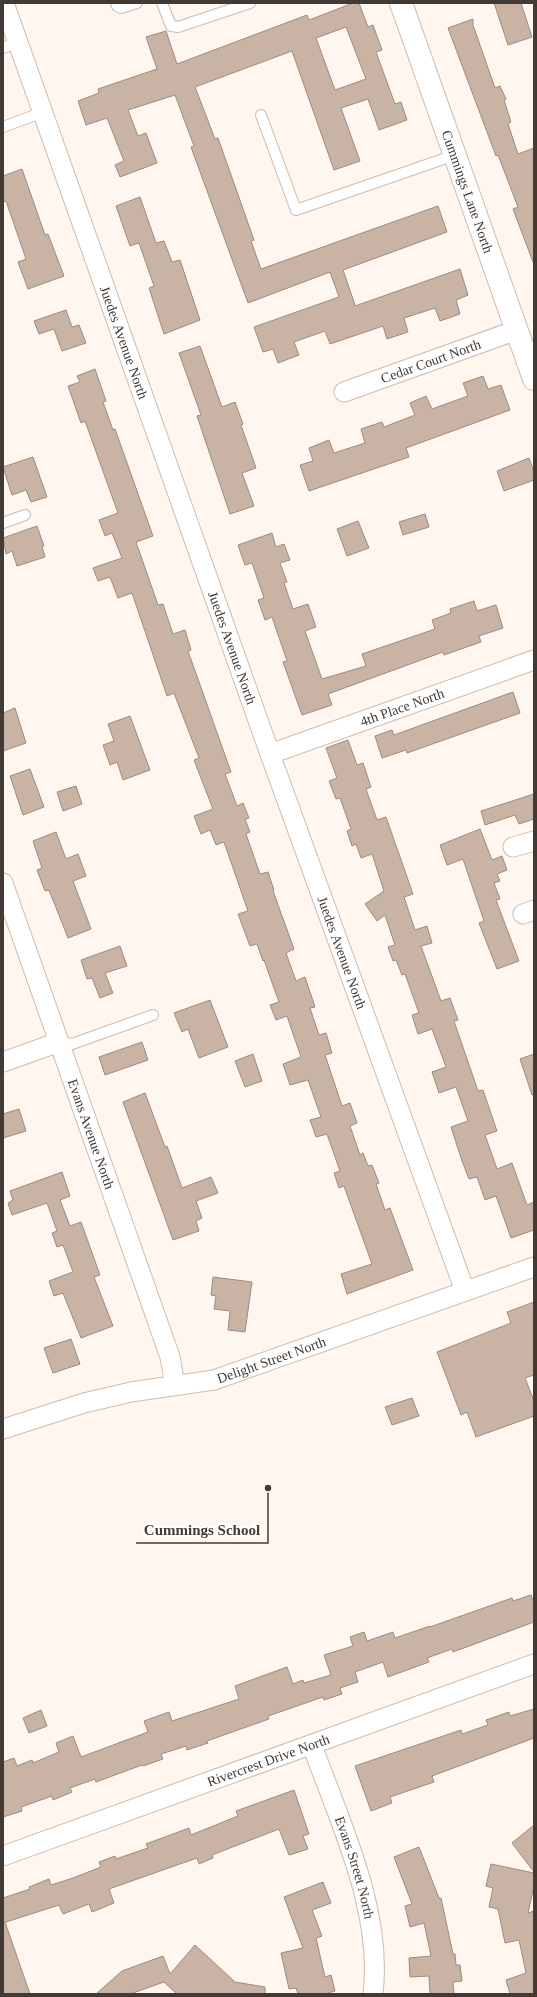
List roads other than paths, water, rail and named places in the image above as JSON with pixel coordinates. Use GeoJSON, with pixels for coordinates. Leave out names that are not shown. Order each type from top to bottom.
{"type":"FeatureCollection","features":[{"type":"Feature","properties":{"kind":"street","name":"Juedes Avenue North"},"geometry":{"type":"LineString","coordinates":[[4,3],[10,45],[43,112],[270,754],[465,1291]]}},
{"type":"Feature","properties":{"kind":"street","name":"Cummings Lane North"},"geometry":{"type":"LineString","coordinates":[[401,3],[534,379]]}},
{"type":"Feature","properties":{"kind":"street","name":"Cedar Court North"},"geometry":{"type":"LineString","coordinates":[[344,392],[516,330]]}},
{"type":"Feature","properties":{"kind":"street","name":"4th Place North"},"geometry":{"type":"LineString","coordinates":[[270,754],[534,660]]}},
{"type":"Feature","properties":{"kind":"street"},"geometry":{"type":"LineString","coordinates":[[513,847],[534,841]]}},
{"type":"Feature","properties":{"kind":"street","name":"Evans Avenue North"},"geometry":{"type":"LineString","coordinates":[[3,883],[170,1358],[175,1385]]}},
{"type":"Feature","properties":{"kind":"street"},"geometry":{"type":"LineString","coordinates":[[3,1062],[59,1042]]}},
{"type":"Feature","properties":{"kind":"street","name":"Delight Street North"},"geometry":{"type":"LineString","coordinates":[[3,1429],[84,1403],[131,1392],[214,1380],[534,1267]]}},
{"type":"Feature","properties":{"kind":"street","name":"Rivercrest Drive North"},"geometry":{"type":"LineString","coordinates":[[3,1856],[534,1664]]}},
{"type":"Feature","properties":{"kind":"street","name":"Evans Street North"},"geometry":{"type":"LineString","coordinates":[[312,1745],[363,1888],[373,1938],[374,1994]]}},
{"type":"Feature","properties":{"kind":"lane"},"geometry":{"type":"LineString","coordinates":[[116,3],[117,6],[121,8],[137,3]]}},
{"type":"Feature","properties":{"kind":"lane"},"geometry":{"type":"LineString","coordinates":[[162,3],[172,26],[178,27],[250,3]]}},
{"type":"Feature","properties":{"kind":"lane"},"geometry":{"type":"LineString","coordinates":[[3,127],[43,112]]}},
{"type":"Feature","properties":{"kind":"lane"},"geometry":{"type":"LineString","coordinates":[[261,115],[296,210],[455,155]]}},
{"type":"Feature","properties":{"kind":"lane"},"geometry":{"type":"LineString","coordinates":[[3,523],[24,515]]}},
{"type":"Feature","properties":{"kind":"lane"},"geometry":{"type":"LineString","coordinates":[[59,1042],[72,1044],[153,1015]]}},
{"type":"Feature","properties":{"kind":"place","name":"Cummings School"},"geometry":{"type":"Point","coordinates":[268,1488]}}]}
